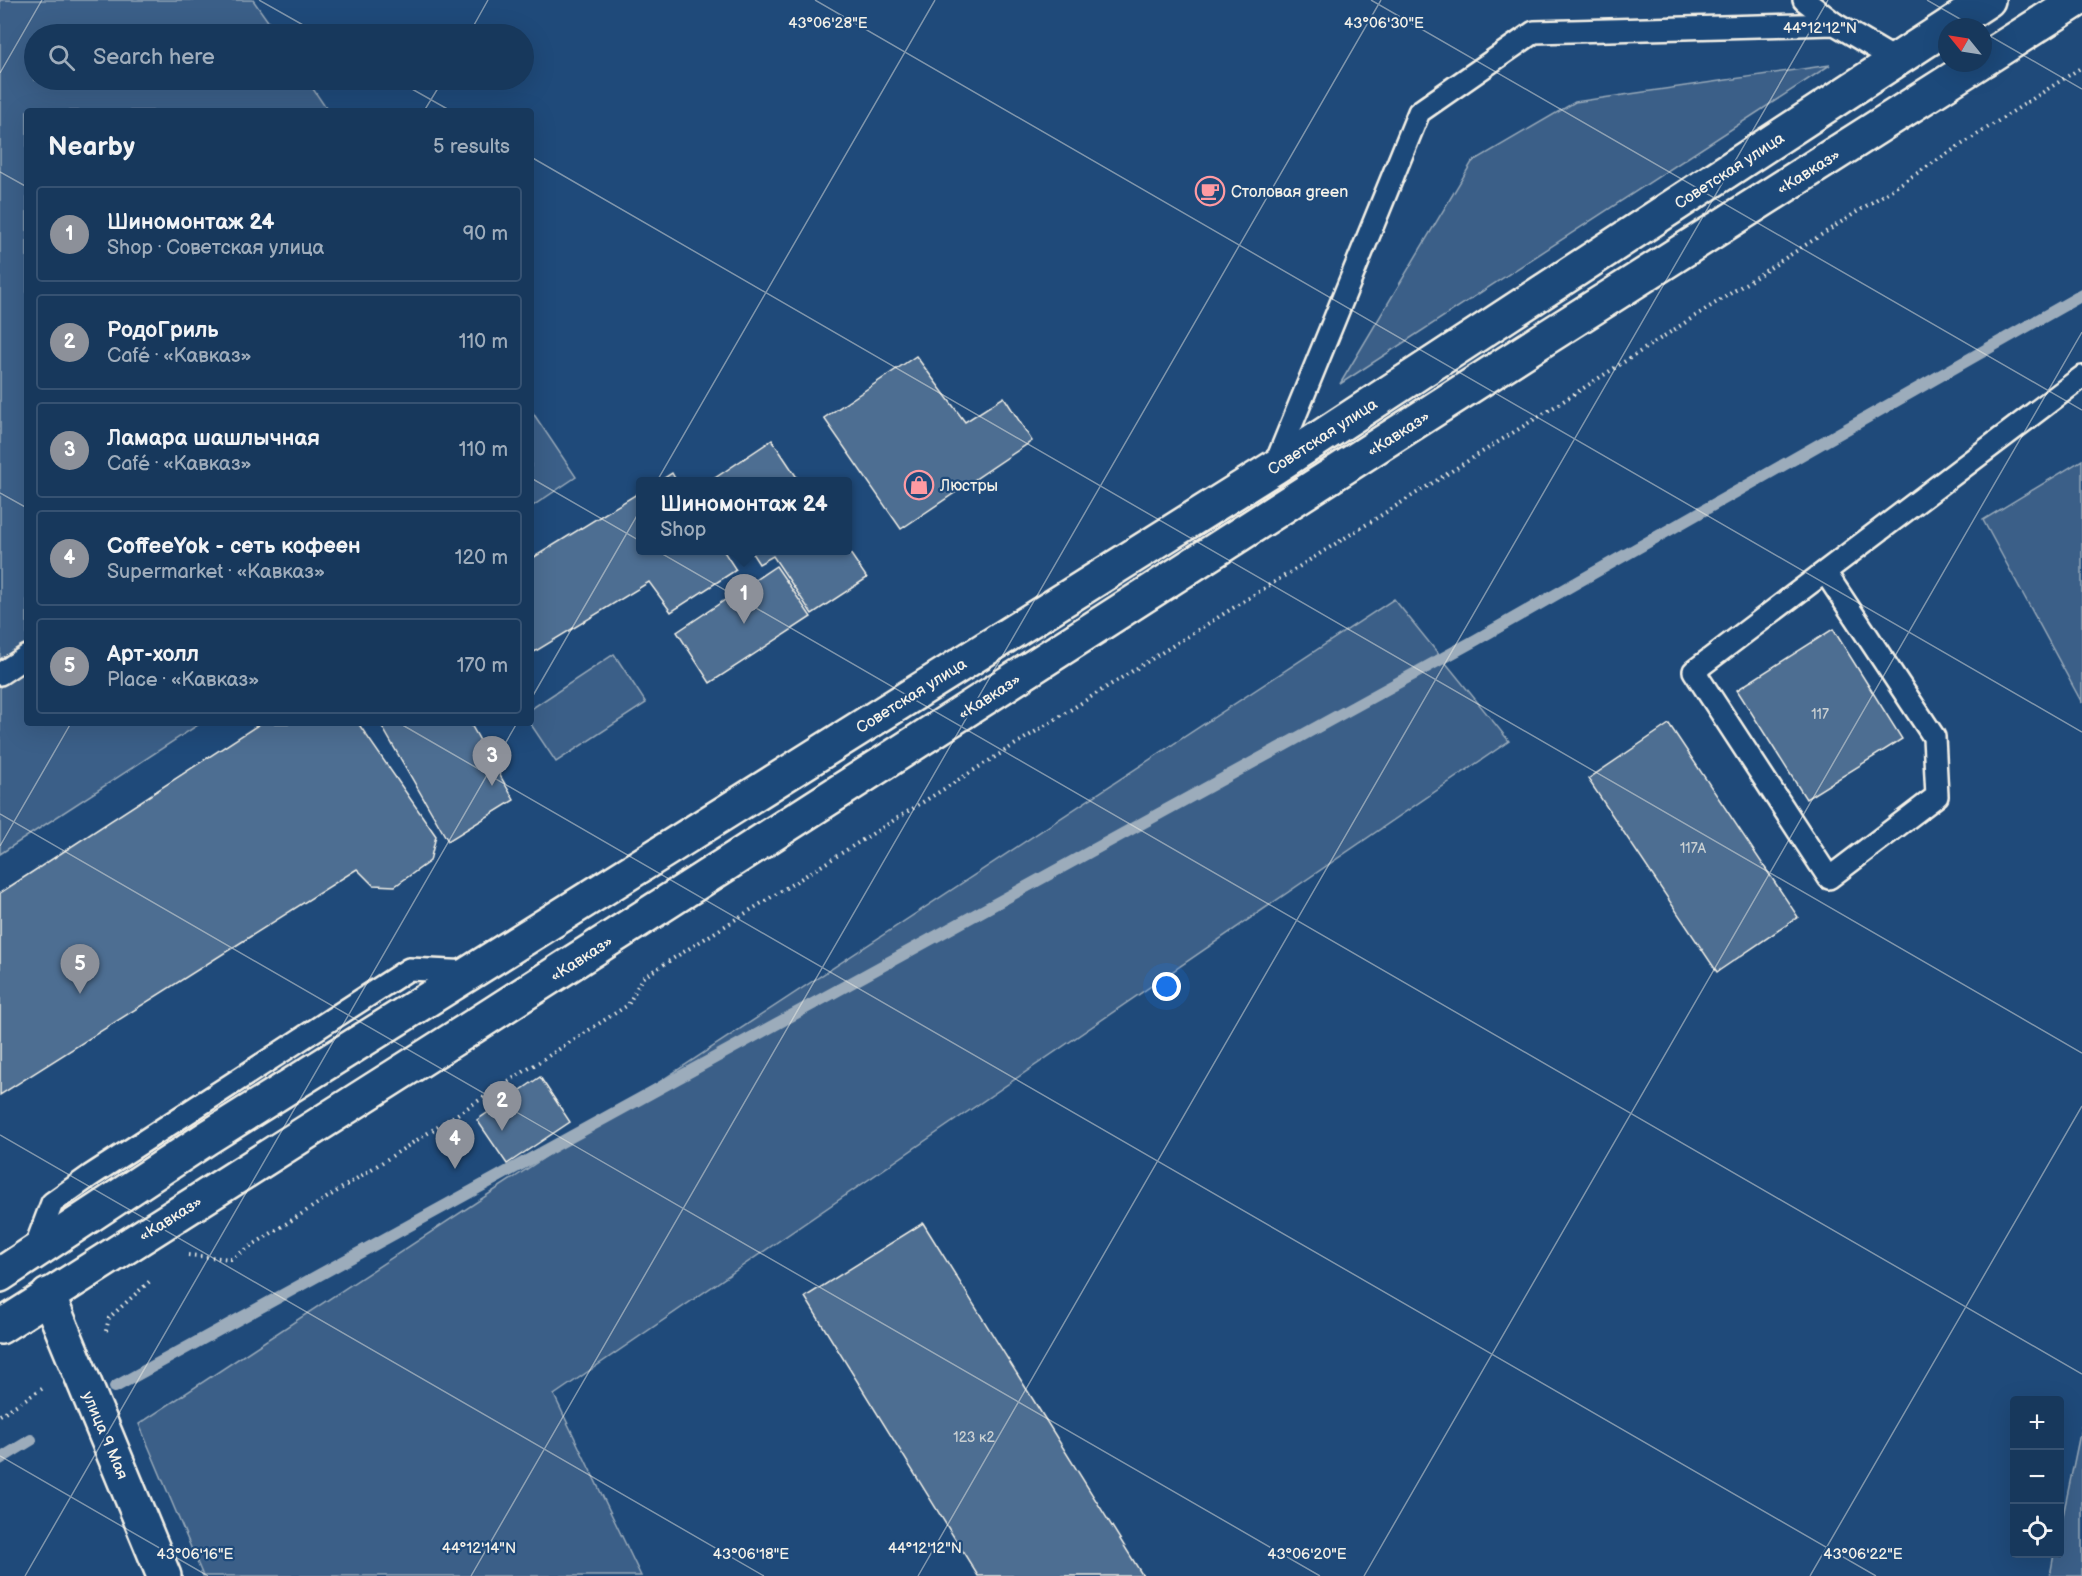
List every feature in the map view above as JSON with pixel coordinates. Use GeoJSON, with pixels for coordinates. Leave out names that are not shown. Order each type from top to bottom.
{"type":"FeatureCollection","features":[{"type":"Feature","properties":{"kind":"main road","name":"Советская улица"},"geometry":{"type":"LineString","coordinates":[[0,1275],[207,1138],[1275,467],[1988,0]]}},
{"type":"Feature","properties":{"kind":"main road"},"geometry":{"type":"LineString","coordinates":[[1992,54],[2077,0]]}},
{"type":"Feature","properties":{"kind":"main road","name":"«Кавказ»"},"geometry":{"type":"LineString","coordinates":[[0,1326],[474,1026],[1964,72]]}},
{"type":"Feature","properties":{"kind":"main road","name":"улица 9 Мая"},"geometry":{"type":"LineString","coordinates":[[48,1295],[164,1576]]}},
{"type":"Feature","properties":{"kind":"lane"},"geometry":{"type":"LineString","coordinates":[[1804,0],[1835,24],[1896,60]]}},
{"type":"Feature","properties":{"kind":"lane"},"geometry":{"type":"LineString","coordinates":[[1275,467],[1419,112],[1534,32],[1835,24]]}},
{"type":"Feature","properties":{"kind":"lane"},"geometry":{"type":"LineString","coordinates":[[1825,572],[1934,736],[1937,796],[1829,878],[1694,671],[2082,377]]}},
{"type":"Feature","properties":{"kind":"lane"},"geometry":{"type":"LineString","coordinates":[[0,674],[24,658]]}},
{"type":"Feature","properties":{"kind":"path"},"geometry":{"type":"LineString","coordinates":[[179,1254],[231,1259],[628,1005],[642,978],[1554,407],[2082,67]]}},
{"type":"Feature","properties":{"kind":"path"},"geometry":{"type":"LineString","coordinates":[[0,1415],[102,1353],[109,1318],[153,1278]]}},
{"type":"Feature","properties":{"kind":"shaded area"},"geometry":{"type":"Polygon","coordinates":[[[0,0],[253,0],[270,24],[24,24],[24,90],[314,90],[326,108],[24,108],[24,726],[196,726],[0,854],[0,0]]]}},
{"type":"Feature","properties":{"kind":"shaded area"},"geometry":{"type":"Polygon","coordinates":[[[1830,65],[1340,384],[1472,162],[1575,102],[1830,65]]]}},
{"type":"Feature","properties":{"kind":"shaded area"},"geometry":{"type":"Polygon","coordinates":[[[534,414],[576,477],[534,505],[534,414]]]}},
{"type":"Feature","properties":{"kind":"shaded area"},"geometry":{"type":"Polygon","coordinates":[[[2082,460],[2082,703],[1983,520],[2082,460]]]}},
{"type":"Feature","properties":{"kind":"shaded area"},"geometry":{"type":"Polygon","coordinates":[[[1394,599],[1509,741],[554,1395],[641,1576],[203,1576],[139,1424],[1394,599]]]}},
{"type":"Feature","properties":{"kind":"shaded area"},"geometry":{"type":"Polygon","coordinates":[[[614,654],[646,703],[556,762],[532,726],[534,726],[534,707],[614,654]]]}},
{"type":"Feature","properties":{"kind":"shaded area"},"geometry":{"type":"Polygon","coordinates":[[[2082,1424],[2082,1576],[2050,1576],[2053,1558],[2064,1558],[2064,1511],[2082,1424]]]}},
{"type":"Feature","properties":{"kind":"building","name":"Люстры"},"geometry":{"type":"Polygon","coordinates":[[[916,356],[965,422],[1004,397],[1032,441],[901,529],[824,418],[916,356]]]}},
{"type":"Feature","properties":{"kind":"building"},"geometry":{"type":"Polygon","coordinates":[[[772,440],[797,477],[716,477],[772,440]]]}},
{"type":"Feature","properties":{"kind":"building"},"geometry":{"type":"Polygon","coordinates":[[[636,494],[636,555],[726,555],[736,570],[671,612],[649,582],[534,652],[534,557],[636,494]]]}},
{"type":"Feature","properties":{"kind":"building"},"geometry":{"type":"Polygon","coordinates":[[[753,555],[851,555],[867,578],[812,614],[773,556],[759,564],[753,555]]]}},
{"type":"Feature","properties":{"kind":"building"},"geometry":{"type":"Polygon","coordinates":[[[776,566],[811,617],[710,683],[677,632],[776,566]]]}},
{"type":"Feature","properties":{"kind":"building"},"geometry":{"type":"Polygon","coordinates":[[[1833,629],[1902,739],[1806,799],[1737,690],[1833,629]]]}},
{"type":"Feature","properties":{"kind":"building"},"geometry":{"type":"Polygon","coordinates":[[[1669,724],[1798,917],[1717,972],[1588,779],[1669,724]]]}},
{"type":"Feature","properties":{"kind":"building"},"geometry":{"type":"Polygon","coordinates":[[[256,726],[360,726],[436,836],[430,861],[395,886],[373,885],[357,869],[0,1095],[0,893],[256,726]]]}},
{"type":"Feature","properties":{"kind":"building"},"geometry":{"type":"Polygon","coordinates":[[[382,726],[472,726],[514,800],[448,841],[382,726]]]}},
{"type":"Feature","properties":{"kind":"building"},"geometry":{"type":"Polygon","coordinates":[[[540,1077],[570,1122],[507,1164],[477,1120],[540,1077]]]}},
{"type":"Feature","properties":{"kind":"building"},"geometry":{"type":"Polygon","coordinates":[[[923,1223],[1143,1576],[978,1576],[805,1297],[923,1223]]]}},
{"type":"Feature","properties":{"kind":"waterway"},"geometry":{"type":"LineString","coordinates":[[115,1387],[1474,641],[2082,295]]}},
{"type":"Feature","properties":{"kind":"waterway"},"geometry":{"type":"LineString","coordinates":[[0,1459],[31,1440]]}},
{"type":"Feature","properties":{"kind":"place","name":"Столовая green"},"geometry":{"type":"Point","coordinates":[1210,191]}},
{"type":"Feature","properties":{"kind":"place","name":"Люстры"},"geometry":{"type":"Point","coordinates":[919,485]}},
{"type":"Feature","properties":{"kind":"place","name":"Шиномонтаж 24"},"geometry":{"type":"Point","coordinates":[744,624]}},
{"type":"Feature","properties":{"kind":"place","name":"Ламара шашлычная"},"geometry":{"type":"Point","coordinates":[492,786]}},
{"type":"Feature","properties":{"kind":"place","name":"Арт-холл"},"geometry":{"type":"Point","coordinates":[80,994]}},
{"type":"Feature","properties":{"kind":"place","name":"РодоГриль"},"geometry":{"type":"Point","coordinates":[502,1131]}},
{"type":"Feature","properties":{"kind":"place","name":"CoffeeYok - сеть кофеен"},"geometry":{"type":"Point","coordinates":[455,1169]}}]}
